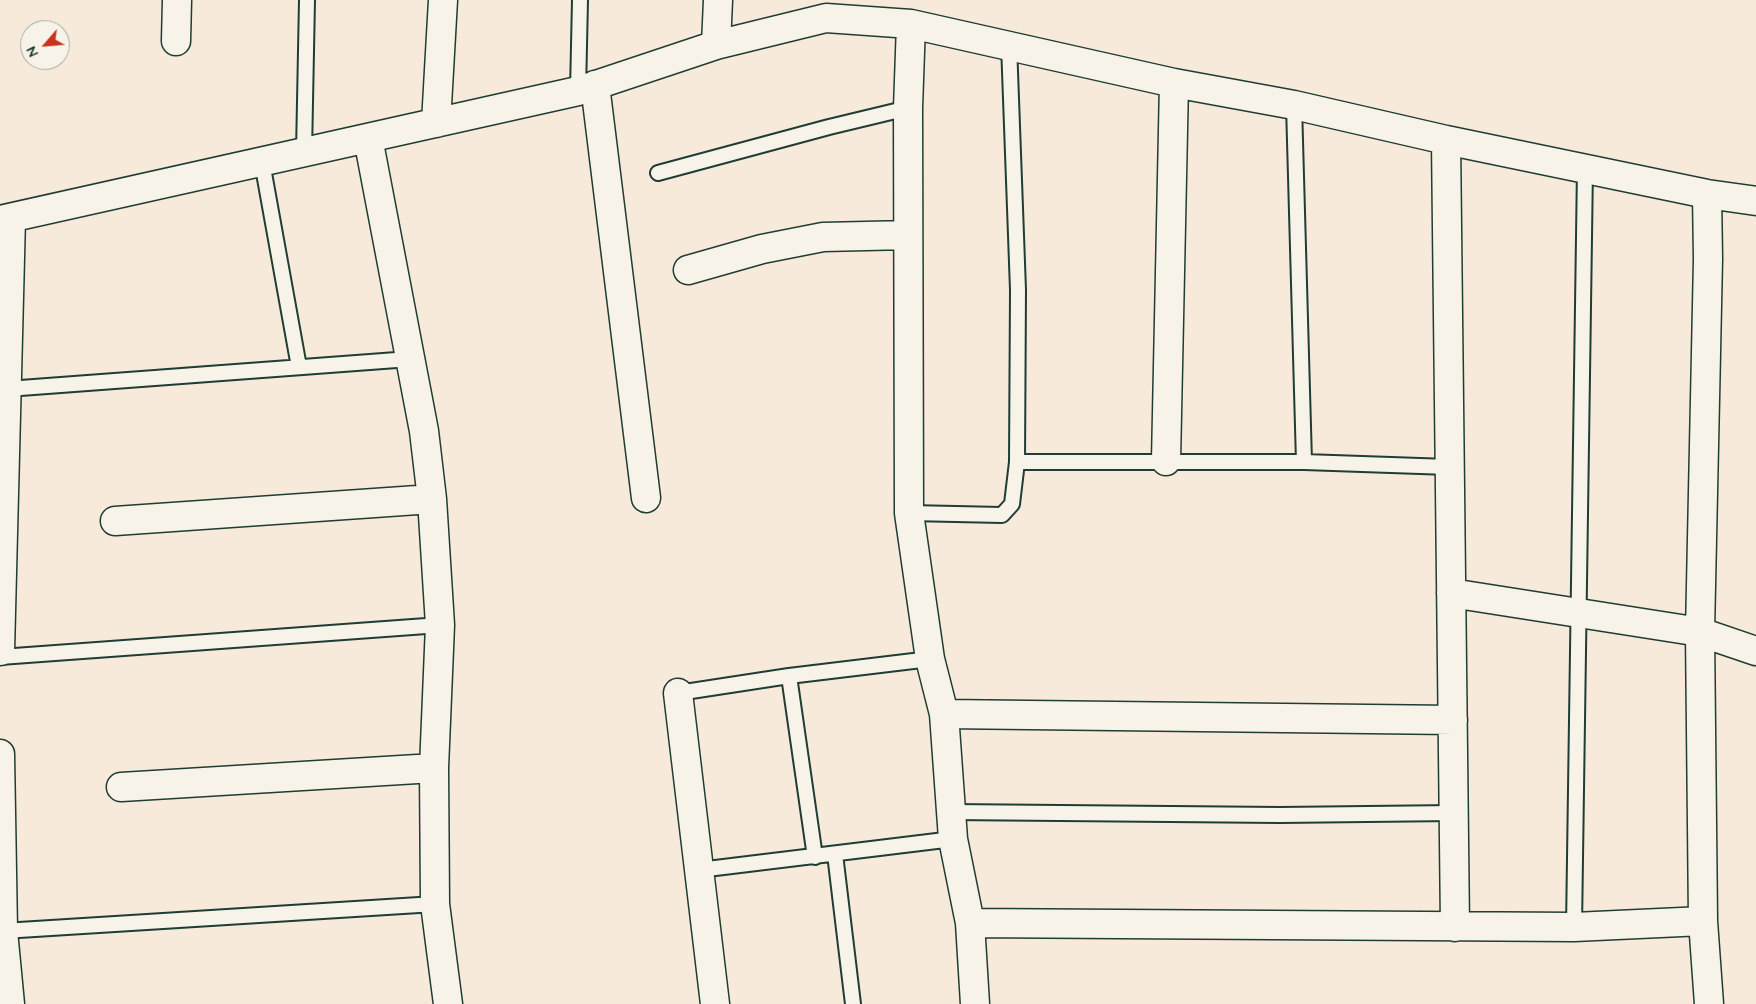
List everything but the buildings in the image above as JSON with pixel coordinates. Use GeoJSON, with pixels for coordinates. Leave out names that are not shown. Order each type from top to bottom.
{"type":"FeatureCollection","features":[{"type":"Feature","properties":{"kind":"street"},"geometry":{"type":"LineString","coordinates":[[176,41],[177,0]]}},
{"type":"Feature","properties":{"kind":"street"},"geometry":{"type":"LineString","coordinates":[[436,123],[443,0]]}},
{"type":"Feature","properties":{"kind":"street"},"geometry":{"type":"LineString","coordinates":[[716,45],[718,0]]}},
{"type":"Feature","properties":{"kind":"street"},"geometry":{"type":"LineString","coordinates":[[0,651],[3,438],[7,389],[6,219],[586,88],[716,45],[826,18],[911,24],[1009,44],[1174,83],[1294,105],[1446,140],[1707,194],[1756,201]]}},
{"type":"Feature","properties":{"kind":"street"},"geometry":{"type":"LineString","coordinates":[[911,24],[908,108],[909,513],[930,659],[944,714],[950,812],[953,839],[970,922],[975,1004]]}},
{"type":"Feature","properties":{"kind":"street"},"geometry":{"type":"LineString","coordinates":[[1166,461],[1174,83]]}},
{"type":"Feature","properties":{"kind":"street"},"geometry":{"type":"LineString","coordinates":[[586,88],[646,498]]}},
{"type":"Feature","properties":{"kind":"street"},"geometry":{"type":"LineString","coordinates":[[368,138],[424,431],[432,499],[440,625],[434,768],[435,904],[448,1004]]}},
{"type":"Feature","properties":{"kind":"street"},"geometry":{"type":"LineString","coordinates":[[1446,140],[1456,927]]}},
{"type":"Feature","properties":{"kind":"street"},"geometry":{"type":"LineString","coordinates":[[1707,194],[1708,259],[1700,632],[1703,921],[1709,1004]]}},
{"type":"Feature","properties":{"kind":"street"},"geometry":{"type":"LineString","coordinates":[[688,270],[762,249],[823,237],[908,236]]}},
{"type":"Feature","properties":{"kind":"street"},"geometry":{"type":"LineString","coordinates":[[114,521],[432,499]]}},
{"type":"Feature","properties":{"kind":"street"},"geometry":{"type":"LineString","coordinates":[[1451,593],[1700,632],[1756,651]]}},
{"type":"Feature","properties":{"kind":"street"},"geometry":{"type":"LineString","coordinates":[[678,693],[714,1004]]}},
{"type":"Feature","properties":{"kind":"street"},"geometry":{"type":"LineString","coordinates":[[944,714],[1453,720]]}},
{"type":"Feature","properties":{"kind":"street"},"geometry":{"type":"LineString","coordinates":[[0,754],[3,932],[10,1004]]}},
{"type":"Feature","properties":{"kind":"street"},"geometry":{"type":"LineString","coordinates":[[120,787],[434,768]]}},
{"type":"Feature","properties":{"kind":"street"},"geometry":{"type":"LineString","coordinates":[[970,922],[1574,927],[1703,921]]}},
{"type":"Feature","properties":{"kind":"lane"},"geometry":{"type":"LineString","coordinates":[[304,153],[307,0]]}},
{"type":"Feature","properties":{"kind":"lane"},"geometry":{"type":"LineString","coordinates":[[580,0],[586,88]]}},
{"type":"Feature","properties":{"kind":"lane"},"geometry":{"type":"LineString","coordinates":[[909,513],[1002,515],[1012,504],[1016,462],[1018,290],[1009,44]]}},
{"type":"Feature","properties":{"kind":"lane"},"geometry":{"type":"LineString","coordinates":[[1294,105],[1304,462]]}},
{"type":"Feature","properties":{"kind":"lane"},"geometry":{"type":"LineString","coordinates":[[658,173],[908,108]]}},
{"type":"Feature","properties":{"kind":"lane"},"geometry":{"type":"LineString","coordinates":[[262,162],[299,367]]}},
{"type":"Feature","properties":{"kind":"lane"},"geometry":{"type":"LineString","coordinates":[[1574,927],[1585,168]]}},
{"type":"Feature","properties":{"kind":"lane"},"geometry":{"type":"LineString","coordinates":[[7,389],[410,358]]}},
{"type":"Feature","properties":{"kind":"lane"},"geometry":{"type":"LineString","coordinates":[[1016,462],[1304,462],[1449,467]]}},
{"type":"Feature","properties":{"kind":"lane"},"geometry":{"type":"LineString","coordinates":[[0,656],[440,625]]}},
{"type":"Feature","properties":{"kind":"lane"},"geometry":{"type":"LineString","coordinates":[[678,693],[789,676],[930,659]]}},
{"type":"Feature","properties":{"kind":"lane"},"geometry":{"type":"LineString","coordinates":[[789,676],[815,857]]}},
{"type":"Feature","properties":{"kind":"lane"},"geometry":{"type":"LineString","coordinates":[[950,812],[1270,815],[1454,813]]}},
{"type":"Feature","properties":{"kind":"lane"},"geometry":{"type":"LineString","coordinates":[[699,870],[953,839]]}},
{"type":"Feature","properties":{"kind":"lane"},"geometry":{"type":"LineString","coordinates":[[836,854],[853,1004]]}},
{"type":"Feature","properties":{"kind":"lane"},"geometry":{"type":"LineString","coordinates":[[3,932],[435,904]]}}]}
